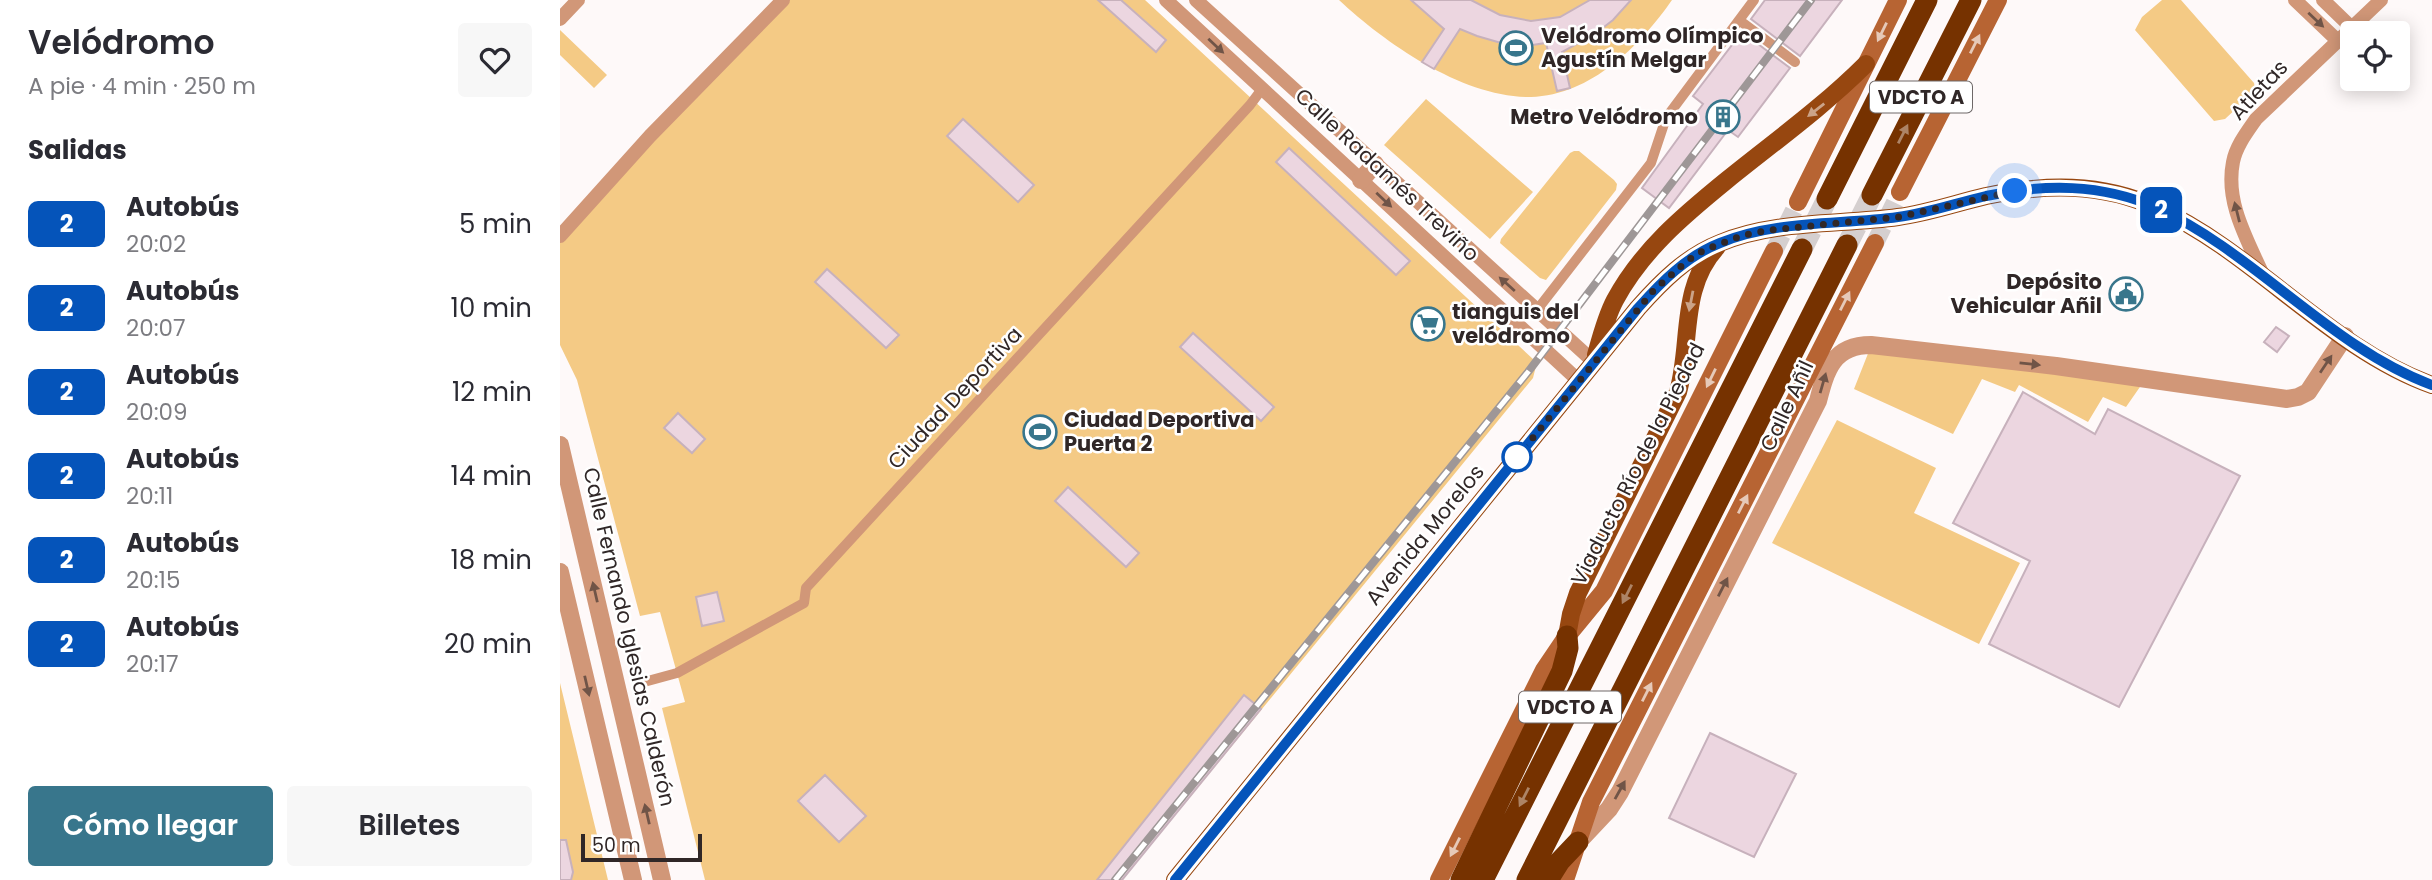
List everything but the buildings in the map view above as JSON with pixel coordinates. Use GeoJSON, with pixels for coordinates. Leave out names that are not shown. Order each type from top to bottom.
{"type":"FeatureCollection","features":[{"type":"Feature","properties":{"kind":"highway","name":"VDCTO A"},"geometry":{"type":"LineString","coordinates":[[1827,200],[1927,0]]}},
{"type":"Feature","properties":{"kind":"highway","name":"VDCTO A"},"geometry":{"type":"LineString","coordinates":[[1872,195],[1971,0]]}},
{"type":"Feature","properties":{"kind":"highway","name":"VDCTO A"},"geometry":{"type":"LineString","coordinates":[[1527,880],[1847,245]]}},
{"type":"Feature","properties":{"kind":"highway","name":"VDCTO A"},"geometry":{"type":"LineString","coordinates":[[1483,880],[1802,249]]}},
{"type":"Feature","properties":{"kind":"highway"},"geometry":{"type":"LineString","coordinates":[[1461,880],[1562,671],[1568,648],[1567,636]]}},
{"type":"Feature","properties":{"kind":"highway"},"geometry":{"type":"LineString","coordinates":[[1548,880],[1577,842]]}},
{"type":"Feature","properties":{"kind":"main road"},"geometry":{"type":"LineString","coordinates":[[1798,202],[1898,0]]}},
{"type":"Feature","properties":{"kind":"main road"},"geometry":{"type":"LineString","coordinates":[[1900,192],[1998,0]]}},
{"type":"Feature","properties":{"kind":"main road"},"geometry":{"type":"LineString","coordinates":[[1594,362],[1614,302],[1633,270],[1658,240],[1694,207],[1835,95],[1866,64]]}},
{"type":"Feature","properties":{"kind":"main road","name":"Avenida Morelos"},"geometry":{"type":"LineString","coordinates":[[1175,880],[1638,308],[1687,261],[1722,242],[1770,230],[1899,217],[2036,188],[2074,187],[2132,197],[2172,215],[2263,275]]}},
{"type":"Feature","properties":{"kind":"main road"},"geometry":{"type":"LineString","coordinates":[[1567,636],[1578,593],[1678,392],[1694,286],[1703,265],[1722,242]]}},
{"type":"Feature","properties":{"kind":"main road"},"geometry":{"type":"LineString","coordinates":[[1564,880],[1591,803],[1875,243]]}},
{"type":"Feature","properties":{"kind":"main road","name":"Viaducto Río de la Piedad"},"geometry":{"type":"LineString","coordinates":[[1439,880],[1537,683],[1567,636],[1604,591],[1774,251]]}},
{"type":"Feature","properties":{"kind":"main road"},"geometry":{"type":"LineString","coordinates":[[2263,275],[2345,336],[2402,372],[2432,385]]}},
{"type":"Feature","properties":{"kind":"street"},"geometry":{"type":"LineString","coordinates":[[560,19],[578,0]]}},
{"type":"Feature","properties":{"kind":"street"},"geometry":{"type":"LineString","coordinates":[[560,236],[650,136],[783,0]]}},
{"type":"Feature","properties":{"kind":"street","name":"Calle Radamés Treviño"},"geometry":{"type":"LineString","coordinates":[[1166,0],[1579,381]]}},
{"type":"Feature","properties":{"kind":"street","name":"Calle Radamés Treviño"},"geometry":{"type":"LineString","coordinates":[[1196,0],[1594,362]]}},
{"type":"Feature","properties":{"kind":"street"},"geometry":{"type":"LineString","coordinates":[[1537,310],[1651,163],[1665,118],[1754,0]]}},
{"type":"Feature","properties":{"kind":"street"},"geometry":{"type":"LineString","coordinates":[[2295,0],[2338,41]]}},
{"type":"Feature","properties":{"kind":"street"},"geometry":{"type":"LineString","coordinates":[[2323,0],[2345,21]]}},
{"type":"Feature","properties":{"kind":"street","name":"Atletas"},"geometry":{"type":"LineString","coordinates":[[2359,21],[2381,0]]}},
{"type":"Feature","properties":{"kind":"street"},"geometry":{"type":"LineString","coordinates":[[1739,20],[1795,62]]}},
{"type":"Feature","properties":{"kind":"street","name":"Atletas"},"geometry":{"type":"LineString","coordinates":[[2263,275],[2237,218],[2231,183],[2233,160],[2242,139],[2256,119],[2338,41]]}},
{"type":"Feature","properties":{"kind":"street","name":"Ciudad Deportiva"},"geometry":{"type":"LineString","coordinates":[[644,682],[677,673],[804,603],[806,588],[1262,89]]}},
{"type":"Feature","properties":{"kind":"street"},"geometry":{"type":"LineString","coordinates":[[1361,180],[1375,164]]}},
{"type":"Feature","properties":{"kind":"street","name":"Calle Añil"},"geometry":{"type":"LineString","coordinates":[[1577,842],[1609,809],[1625,781],[1818,401],[1825,374],[1841,353],[1858,346],[1871,345],[2056,366],[2287,399],[2308,392],[2345,336]]}},
{"type":"Feature","properties":{"kind":"street","name":"Calle Fernando Iglesias Calderón"},"geometry":{"type":"LineString","coordinates":[[560,445],[663,880]]}},
{"type":"Feature","properties":{"kind":"street"},"geometry":{"type":"LineString","coordinates":[[560,572],[633,880]]}},
{"type":"Feature","properties":{"kind":"shaded area","name":"Ciudad Deportiva Puerta 2"},"geometry":{"type":"Polygon","coordinates":[[[789,0],[1145,0],[1534,360],[1536,366],[1533,378],[1122,880],[705,880],[662,708],[685,702],[660,612],[640,616],[577,380],[560,345],[560,241],[593,203],[789,0]]]}},
{"type":"Feature","properties":{"kind":"shaded area","name":"Velódromo Olímpico Agustín Melgar"},"geometry":{"type":"Polygon","coordinates":[[[1339,0],[1672,0],[1629,50],[1594,78],[1553,94],[1531,97],[1505,95],[1453,78],[1379,34],[1339,0]]]}},
{"type":"Feature","properties":{"kind":"shaded area"},"geometry":{"type":"Polygon","coordinates":[[[2162,0],[2181,0],[2254,83],[2253,93],[2225,119],[2214,121],[2135,30],[2142,17],[2162,0]]]}},
{"type":"Feature","properties":{"kind":"shaded area"},"geometry":{"type":"Polygon","coordinates":[[[560,30],[607,75],[594,88],[560,55],[560,30]]]}},
{"type":"Feature","properties":{"kind":"shaded area"},"geometry":{"type":"Polygon","coordinates":[[[1426,99],[1533,192],[1490,239],[1384,145],[1426,99]]]}},
{"type":"Feature","properties":{"kind":"shaded area"},"geometry":{"type":"Polygon","coordinates":[[[1574,151],[1579,151],[1614,180],[1617,184],[1616,190],[1546,280],[1540,278],[1500,243],[1574,151]]]}},
{"type":"Feature","properties":{"kind":"shaded area"},"geometry":{"type":"Polygon","coordinates":[[[1869,351],[2142,384],[2126,407],[2103,397],[2088,422],[2019,385],[2015,392],[1982,379],[1953,434],[1854,389],[1869,351]]]}},
{"type":"Feature","properties":{"kind":"shaded area"},"geometry":{"type":"Polygon","coordinates":[[[1837,420],[1936,468],[1914,513],[2020,563],[1979,644],[1772,543],[1837,420]]]}},
{"type":"Feature","properties":{"kind":"shaded area"},"geometry":{"type":"Polygon","coordinates":[[[560,683],[608,880],[560,880],[560,683]]]}},
{"type":"Feature","properties":{"kind":"tunnel"},"geometry":{"type":"LineString","coordinates":[[1875,243],[1900,192]]}},
{"type":"Feature","properties":{"kind":"tunnel"},"geometry":{"type":"LineString","coordinates":[[1847,245],[1872,195]]}},
{"type":"Feature","properties":{"kind":"tunnel"},"geometry":{"type":"LineString","coordinates":[[1802,249],[1827,199]]}},
{"type":"Feature","properties":{"kind":"tunnel"},"geometry":{"type":"LineString","coordinates":[[1774,251],[1798,202]]}},
{"type":"Feature","properties":{"kind":"railway"},"geometry":{"type":"LineString","coordinates":[[1115,880],[1528,372],[1811,0]]}},
{"type":"Feature","properties":{"kind":"bus line","name":"2"},"geometry":{"type":"LineString","coordinates":[[1175,880],[1638,308],[1687,261],[1722,242],[1770,230],[1899,217],[2036,188],[2074,187],[2114,192],[2172,215],[2263,275],[2362,348],[2402,372],[2432,385]]}},
{"type":"Feature","properties":{"kind":"place","name":"Velódromo Olímpico Agustín Melgar"},"geometry":{"type":"Point","coordinates":[1516,48]}},
{"type":"Feature","properties":{"kind":"place","name":"Metro Velódromo"},"geometry":{"type":"Point","coordinates":[1723,117]}},
{"type":"Feature","properties":{"kind":"place","name":"Depósito Vehicular Añil"},"geometry":{"type":"Point","coordinates":[2126,294]}},
{"type":"Feature","properties":{"kind":"place","name":"tianguis del velódromo"},"geometry":{"type":"Point","coordinates":[1428,324]}},
{"type":"Feature","properties":{"kind":"place","name":"Ciudad Deportiva Puerta 2"},"geometry":{"type":"Point","coordinates":[1040,432]}},
{"type":"Feature","properties":{"kind":"route"},"geometry":{"type":"LineString","coordinates":[[1517,457],[1513,462],[1653,291],[1704,250],[1744,235],[1770,230],[1899,217],[2015,191]]}}]}
